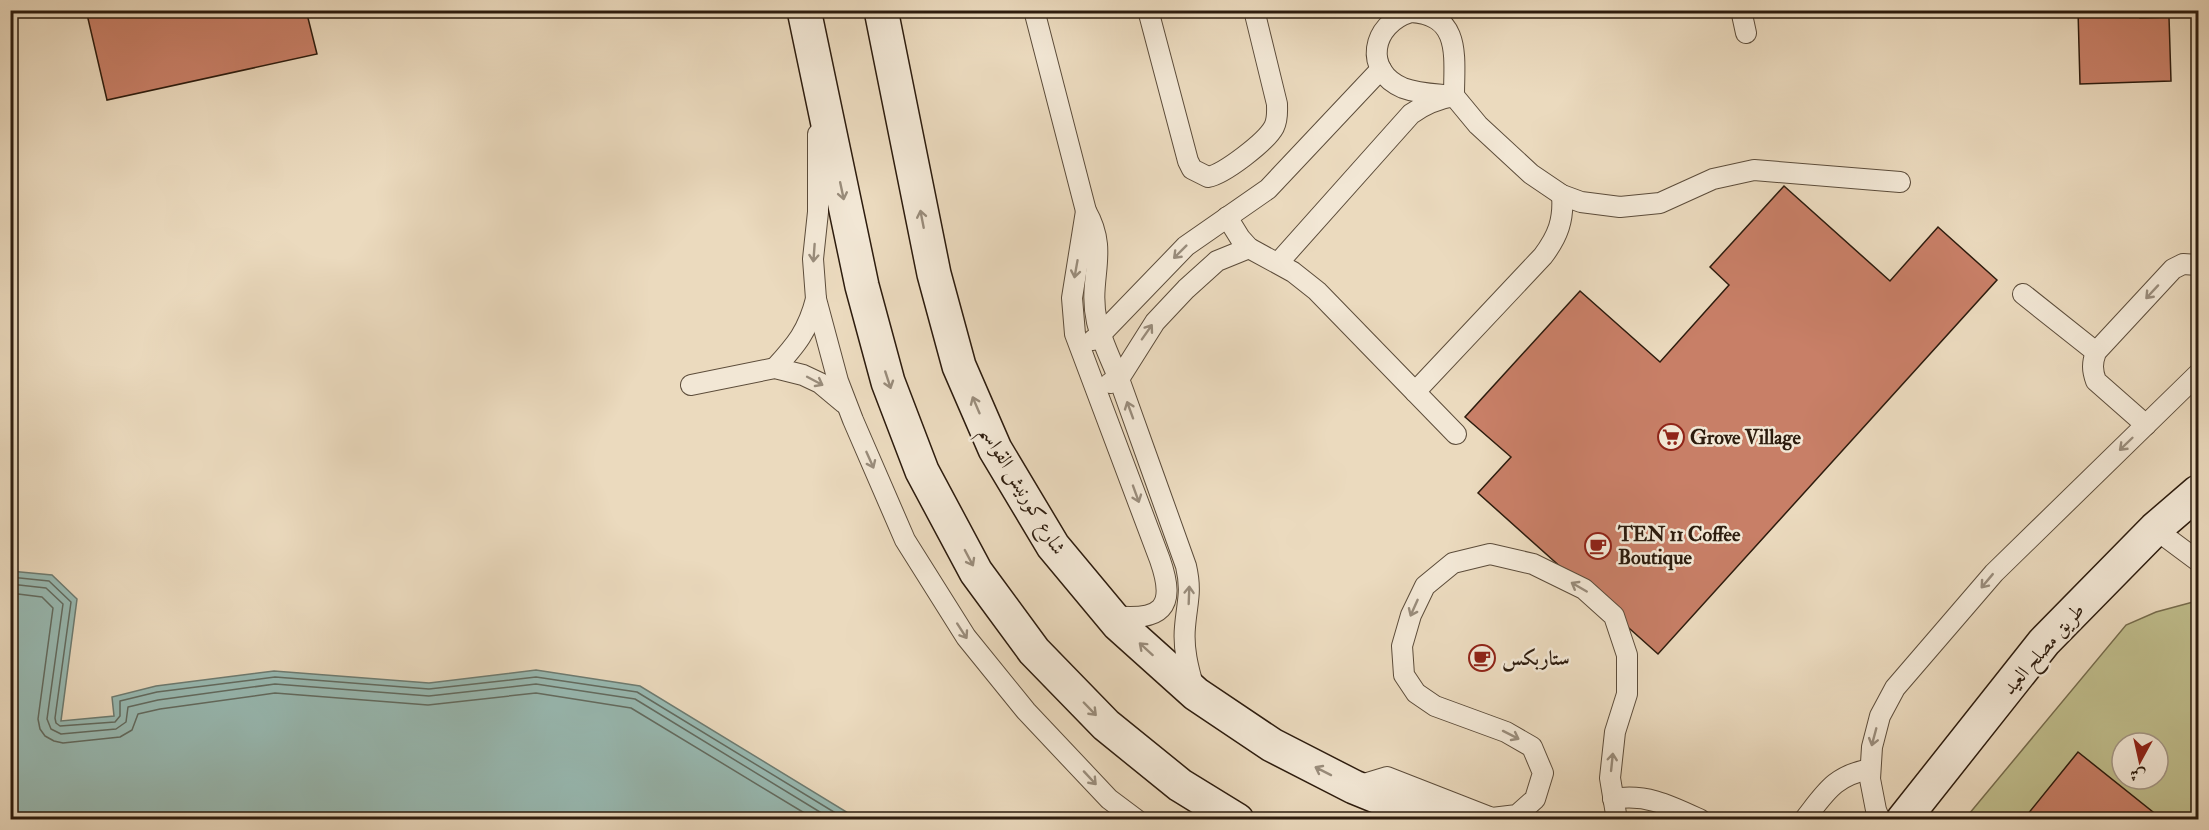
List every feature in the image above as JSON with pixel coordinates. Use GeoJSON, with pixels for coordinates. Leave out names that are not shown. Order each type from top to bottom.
{"type":"FeatureCollection","features":[{"type":"Feature","properties":{"kind":"main road"},"geometry":{"type":"LineString","coordinates":[[804,10],[862,286],[888,382],[922,471],[976,572],[1034,651],[1106,725],[1180,785],[1237,819]]}},
{"type":"Feature","properties":{"kind":"main road","name":"شارع كورنيش القواسم"},"geometry":{"type":"LineString","coordinates":[[881,10],[934,274],[959,366],[995,449],[1053,546],[1112,616],[1196,693],[1272,745],[1354,787],[1435,819]]}},
{"type":"Feature","properties":{"kind":"main road","name":"طريق مصلح العيد"},"geometry":{"type":"LineString","coordinates":[[1903,819],[2044,642],[2155,529],[2199,492]]}},
{"type":"Feature","properties":{"kind":"lane"},"geometry":{"type":"LineString","coordinates":[[1034,10],[1086,211],[1097,233],[1099,244],[1094,306],[1101,334],[1188,572],[1190,600],[1185,627],[1185,650],[1196,693]]}},
{"type":"Feature","properties":{"kind":"lane"},"geometry":{"type":"LineString","coordinates":[[1148,10],[1188,161],[1192,170],[1208,177],[1223,172],[1269,134],[1277,117],[1277,104],[1254,10]]}},
{"type":"Feature","properties":{"kind":"lane"},"geometry":{"type":"LineString","coordinates":[[1741,10],[1746,33]]}},
{"type":"Feature","properties":{"kind":"lane"},"geometry":{"type":"LineString","coordinates":[[1454,96],[1402,87],[1389,78],[1381,69],[1377,57],[1377,45],[1388,23],[1398,16],[1411,12],[1424,13],[1436,18],[1446,26],[1452,38],[1454,96],[1493,140],[1547,187],[1581,202],[1620,207],[1660,203],[1713,179],[1754,170],[1900,182]]}},
{"type":"Feature","properties":{"kind":"lane"},"geometry":{"type":"LineString","coordinates":[[812,48],[819,148],[818,212],[813,259],[816,299],[838,381],[848,407],[905,540],[966,637],[1034,719],[1110,799],[1137,819]]}},
{"type":"Feature","properties":{"kind":"lane"},"geometry":{"type":"LineString","coordinates":[[1081,349],[1101,334],[1186,246],[1268,189],[1381,69]]}},
{"type":"Feature","properties":{"kind":"lane"},"geometry":{"type":"LineString","coordinates":[[1278,263],[1411,114],[1424,105],[1454,96]]}},
{"type":"Feature","properties":{"kind":"lane"},"geometry":{"type":"LineString","coordinates":[[1415,392],[1543,256],[1554,241],[1561,224],[1562,195]]}},
{"type":"Feature","properties":{"kind":"lane"},"geometry":{"type":"LineString","coordinates":[[1086,211],[1072,298],[1075,334],[1160,560],[1168,591],[1161,608],[1151,615],[1139,618],[1112,616]]}},
{"type":"Feature","properties":{"kind":"lane"},"geometry":{"type":"LineString","coordinates":[[1227,217],[1249,248],[1293,272],[1317,291],[1456,434]]}},
{"type":"Feature","properties":{"kind":"lane"},"geometry":{"type":"LineString","coordinates":[[1096,388],[1119,379],[1127,370],[1144,337],[1186,289],[1216,261],[1249,248]]}},
{"type":"Feature","properties":{"kind":"lane"},"geometry":{"type":"LineString","coordinates":[[2146,425],[2096,381],[2092,372],[2092,362],[2096,352],[2173,269],[2183,264],[2199,265]]}},
{"type":"Feature","properties":{"kind":"lane"},"geometry":{"type":"LineString","coordinates":[[2023,294],[2096,352]]}},
{"type":"Feature","properties":{"kind":"lane"},"geometry":{"type":"LineString","coordinates":[[775,368],[801,338],[811,319],[816,299]]}},
{"type":"Feature","properties":{"kind":"lane"},"geometry":{"type":"LineString","coordinates":[[691,385],[775,368],[796,373],[820,383],[848,407]]}},
{"type":"Feature","properties":{"kind":"lane"},"geometry":{"type":"LineString","coordinates":[[1880,819],[1876,810],[1870,769],[1872,747],[1880,716],[1895,688],[1994,573],[2199,374]]}},
{"type":"Feature","properties":{"kind":"lane"},"geometry":{"type":"LineString","coordinates":[[2155,529],[2199,561]]}},
{"type":"Feature","properties":{"kind":"lane"},"geometry":{"type":"LineString","coordinates":[[1354,787],[1387,777],[1492,818],[1517,815],[1535,799],[1543,773],[1532,747],[1506,732],[1435,706],[1416,693],[1404,675],[1402,646],[1411,615],[1425,586],[1453,562],[1490,554],[1533,564],[1584,589],[1614,616],[1627,655],[1627,694],[1615,732],[1610,778],[1617,819]]}},
{"type":"Feature","properties":{"kind":"lane"},"geometry":{"type":"LineString","coordinates":[[1804,819],[1836,780],[1852,772],[1870,769]]}},
{"type":"Feature","properties":{"kind":"lane"},"geometry":{"type":"LineString","coordinates":[[1613,799],[1628,796],[1656,800],[1701,819]]}},
{"type":"Feature","properties":{"kind":"shaded area"},"geometry":{"type":"Polygon","coordinates":[[[2198,602],[2198,819],[1964,820],[2126,625],[2156,612],[2198,602]]]}},
{"type":"Feature","properties":{"kind":"water"},"geometry":{"type":"Polygon","coordinates":[[[10,571],[52,575],[77,599],[61,721],[114,716],[112,697],[156,686],[274,671],[429,683],[536,670],[640,686],[858,819],[11,819],[10,571]]]}},
{"type":"Feature","properties":{"kind":"building"},"geometry":{"type":"Polygon","coordinates":[[[86,10],[306,10],[317,54],[107,100],[86,10]]]}},
{"type":"Feature","properties":{"kind":"building"},"geometry":{"type":"Polygon","coordinates":[[[2078,10],[2140,10],[2140,18],[2169,17],[2171,81],[2080,84],[2078,10]]]}},
{"type":"Feature","properties":{"kind":"building","name":"Grove Village"},"geometry":{"type":"Polygon","coordinates":[[[1784,186],[1890,281],[1938,227],[1997,280],[1658,654],[1478,493],[1511,457],[1465,417],[1580,291],[1660,362],[1729,285],[1710,267],[1784,186]]]}},
{"type":"Feature","properties":{"kind":"building"},"geometry":{"type":"Polygon","coordinates":[[[2078,752],[2110,778],[2110,791],[2127,791],[2163,820],[2023,820],[2078,752]]]}},
{"type":"Feature","properties":{"kind":"place","name":"Grove Village"},"geometry":{"type":"Point","coordinates":[1671,437]}},
{"type":"Feature","properties":{"kind":"place","name":"TEN 11 Coffee Boutique"},"geometry":{"type":"Point","coordinates":[1598,546]}},
{"type":"Feature","properties":{"kind":"place","name":"ستاربكس"},"geometry":{"type":"Point","coordinates":[1482,658]}}]}
